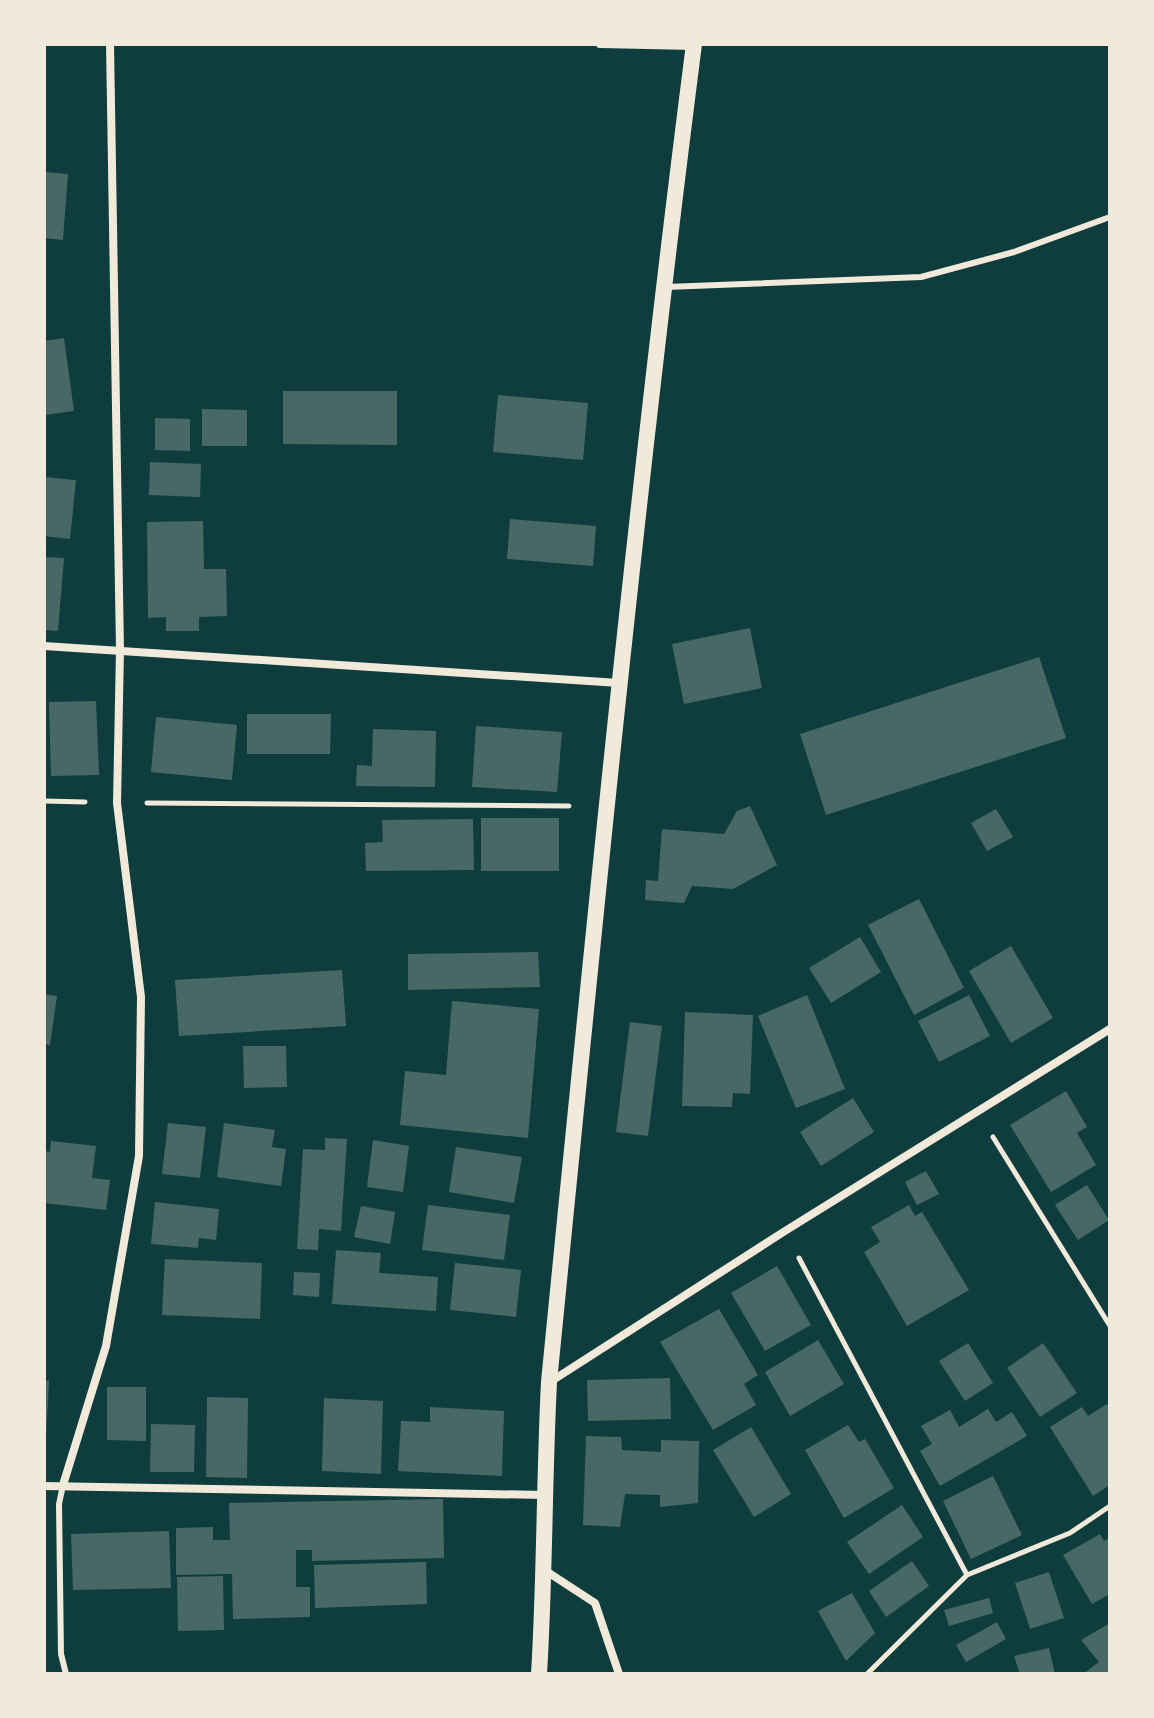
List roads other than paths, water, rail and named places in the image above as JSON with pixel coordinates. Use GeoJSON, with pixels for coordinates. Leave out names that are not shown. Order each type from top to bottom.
{"type":"FeatureCollection","features":[{"type":"Feature","properties":{"kind":"main road"},"geometry":{"type":"LineString","coordinates":[[539,1674],[546,1571],[544,1495],[549,1382],[619,683],[663,287],[694,45]]}},
{"type":"Feature","properties":{"kind":"street"},"geometry":{"type":"LineString","coordinates":[[63,1485],[106,1346],[139,1156],[141,997],[117,803],[120,650],[110,44]]}},
{"type":"Feature","properties":{"kind":"street"},"geometry":{"type":"LineString","coordinates":[[600,44],[694,45]]}},
{"type":"Feature","properties":{"kind":"street"},"geometry":{"type":"LineString","coordinates":[[44,646],[619,683]]}},
{"type":"Feature","properties":{"kind":"street"},"geometry":{"type":"LineString","coordinates":[[549,1382],[1110,1029]]}},
{"type":"Feature","properties":{"kind":"street"},"geometry":{"type":"LineString","coordinates":[[44,1486],[544,1495]]}},
{"type":"Feature","properties":{"kind":"street"},"geometry":{"type":"LineString","coordinates":[[546,1571],[595,1603],[619,1674]]}},
{"type":"Feature","properties":{"kind":"lane"},"geometry":{"type":"LineString","coordinates":[[663,287],[921,277],[1014,252],[1110,217]]}},
{"type":"Feature","properties":{"kind":"lane"},"geometry":{"type":"LineString","coordinates":[[63,1485],[59,1504],[61,1654],[66,1674]]}}]}
